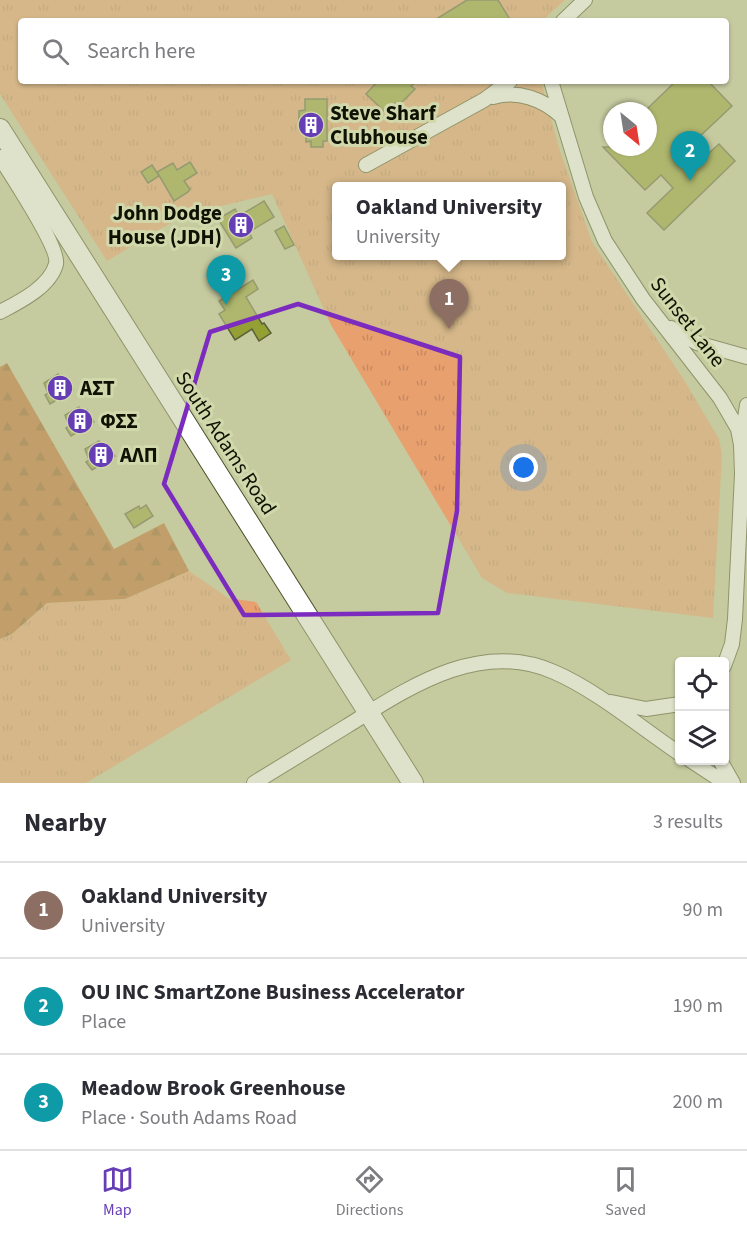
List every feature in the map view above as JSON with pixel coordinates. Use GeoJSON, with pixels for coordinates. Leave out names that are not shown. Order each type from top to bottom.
{"type":"FeatureCollection","features":[{"type":"Feature","properties":{"kind":"main road","name":"South Adams Road"},"geometry":{"type":"LineString","coordinates":[[0,129],[413,783]]}},
{"type":"Feature","properties":{"kind":"street"},"geometry":{"type":"LineString","coordinates":[[566,18],[585,0]]}},
{"type":"Feature","properties":{"kind":"street"},"geometry":{"type":"LineString","coordinates":[[366,165],[484,100],[506,84]]}},
{"type":"Feature","properties":{"kind":"street","name":"Sunset Lane"},"geometry":{"type":"LineString","coordinates":[[552,84],[582,186],[597,226],[621,268],[726,406],[735,422],[741,445],[742,474],[734,635],[727,657]]}},
{"type":"Feature","properties":{"kind":"street"},"geometry":{"type":"LineString","coordinates":[[484,100],[507,94],[529,97],[550,106],[562,117]]}},
{"type":"Feature","properties":{"kind":"street"},"geometry":{"type":"LineString","coordinates":[[0,157],[48,237],[55,252],[56,264],[51,275],[40,286],[0,312]]}},
{"type":"Feature","properties":{"kind":"street"},"geometry":{"type":"LineString","coordinates":[[655,315],[689,339],[747,357]]}},
{"type":"Feature","properties":{"kind":"street"},"geometry":{"type":"LineString","coordinates":[[741,445],[747,405]]}},
{"type":"Feature","properties":{"kind":"street"},"geometry":{"type":"LineString","coordinates":[[254,783],[414,685],[468,664],[487,662],[513,662],[544,668],[565,677],[675,751]]}},
{"type":"Feature","properties":{"kind":"street"},"geometry":{"type":"LineString","coordinates":[[597,698],[640,708],[675,705]]}},
{"type":"Feature","properties":{"kind":"street"},"geometry":{"type":"LineString","coordinates":[[697,765],[724,783]]}},
{"type":"Feature","properties":{"kind":"street"},"geometry":{"type":"LineString","coordinates":[[723,765],[734,783]]}},
{"type":"Feature","properties":{"kind":"highlighted area"},"geometry":{"type":"Polygon","coordinates":[[[298,304],[460,357],[457,511],[438,613],[244,615],[164,484],[210,332],[298,304]]]}},
{"type":"Feature","properties":{"kind":"green space"},"geometry":{"type":"Polygon","coordinates":[[[0,0],[565,0],[545,18],[18,18],[18,84],[542,84],[559,148],[592,242],[684,380],[719,439],[722,455],[713,618],[507,593],[482,578],[331,325],[272,194],[197,210],[107,261],[0,94],[0,0]]]}},
{"type":"Feature","properties":{"kind":"green space"},"geometry":{"type":"Polygon","coordinates":[[[7,363],[114,549],[164,523],[189,571],[125,599],[47,603],[12,634],[0,639],[0,367],[7,363]]]}},
{"type":"Feature","properties":{"kind":"green space"},"geometry":{"type":"Polygon","coordinates":[[[189,571],[228,598],[256,602],[291,660],[86,783],[0,783],[0,639],[12,634],[47,603],[125,599],[189,571]]]}},
{"type":"Feature","properties":{"kind":"building"},"geometry":{"type":"Polygon","coordinates":[[[467,0],[498,0],[509,18],[438,18],[467,0]]]}},
{"type":"Feature","properties":{"kind":"building"},"geometry":{"type":"Polygon","coordinates":[[[375,84],[413,84],[411,86],[415,89],[398,106],[395,103],[386,113],[366,94],[375,84]]]}},
{"type":"Feature","properties":{"kind":"building"},"geometry":{"type":"Polygon","coordinates":[[[673,84],[711,84],[732,106],[696,140],[709,153],[719,144],[735,161],[664,230],[647,213],[673,188],[661,175],[645,190],[612,156],[657,156],[657,102],[654,102],[673,84]]]}},
{"type":"Feature","properties":{"kind":"building","name":"Steve Sharf Clubhouse"},"geometry":{"type":"Polygon","coordinates":[[[305,99],[327,99],[327,141],[323,141],[323,147],[311,147],[311,141],[306,142],[306,129],[299,129],[299,111],[305,110],[305,99]]]}},
{"type":"Feature","properties":{"kind":"building"},"geometry":{"type":"Polygon","coordinates":[[[190,162],[197,173],[184,181],[190,189],[188,192],[174,201],[157,172],[173,163],[177,170],[190,162]]]}},
{"type":"Feature","properties":{"kind":"building"},"geometry":{"type":"Polygon","coordinates":[[[152,165],[159,176],[148,183],[141,172],[152,165]]]}},
{"type":"Feature","properties":{"kind":"building","name":"John Dodge House (JDH)"},"geometry":{"type":"Polygon","coordinates":[[[264,201],[274,217],[249,232],[252,238],[236,248],[218,219],[235,209],[239,216],[264,201]]]}},
{"type":"Feature","properties":{"kind":"building"},"geometry":{"type":"Polygon","coordinates":[[[284,226],[294,245],[285,249],[275,231],[284,226]]]}},
{"type":"Feature","properties":{"kind":"building"},"geometry":{"type":"Polygon","coordinates":[[[253,280],[258,289],[246,297],[262,324],[264,323],[271,333],[259,341],[252,329],[235,340],[219,314],[225,310],[219,301],[253,280]]]}},
{"type":"Feature","properties":{"kind":"building","name":"AΣΤ"},"geometry":{"type":"Polygon","coordinates":[[[58,374],[62,380],[66,377],[73,390],[50,404],[45,395],[48,393],[44,383],[58,374]]]}},
{"type":"Feature","properties":{"kind":"building","name":"ΦΣΣ"},"geometry":{"type":"Polygon","coordinates":[[[79,407],[83,413],[87,410],[94,422],[71,436],[66,428],[69,426],[65,415],[79,407]]]}},
{"type":"Feature","properties":{"kind":"building","name":"AΛΠ"},"geometry":{"type":"Polygon","coordinates":[[[99,441],[103,446],[107,444],[115,456],[92,470],[86,462],[89,460],[85,449],[99,441]]]}},
{"type":"Feature","properties":{"kind":"building"},"geometry":{"type":"Polygon","coordinates":[[[146,505],[153,516],[134,528],[125,514],[139,506],[140,509],[146,505]]]}},
{"type":"Feature","properties":{"kind":"place","name":"Steve Sharf Clubhouse"},"geometry":{"type":"Point","coordinates":[311,125]}},
{"type":"Feature","properties":{"kind":"place","name":"OU INC SmartZone Business Accelerator"},"geometry":{"type":"Point","coordinates":[690,181]}},
{"type":"Feature","properties":{"kind":"place","name":"John Dodge House (JDH)"},"geometry":{"type":"Point","coordinates":[241,225]}},
{"type":"Feature","properties":{"kind":"place","name":"Meadow Brook Greenhouse"},"geometry":{"type":"Point","coordinates":[226,305]}},
{"type":"Feature","properties":{"kind":"place","name":"Oakland University"},"geometry":{"type":"Point","coordinates":[449,329]}},
{"type":"Feature","properties":{"kind":"place","name":"AΣΤ"},"geometry":{"type":"Point","coordinates":[60,388]}},
{"type":"Feature","properties":{"kind":"place","name":"ΦΣΣ"},"geometry":{"type":"Point","coordinates":[80,421]}},
{"type":"Feature","properties":{"kind":"place","name":"AΛΠ"},"geometry":{"type":"Point","coordinates":[101,455]}}]}
